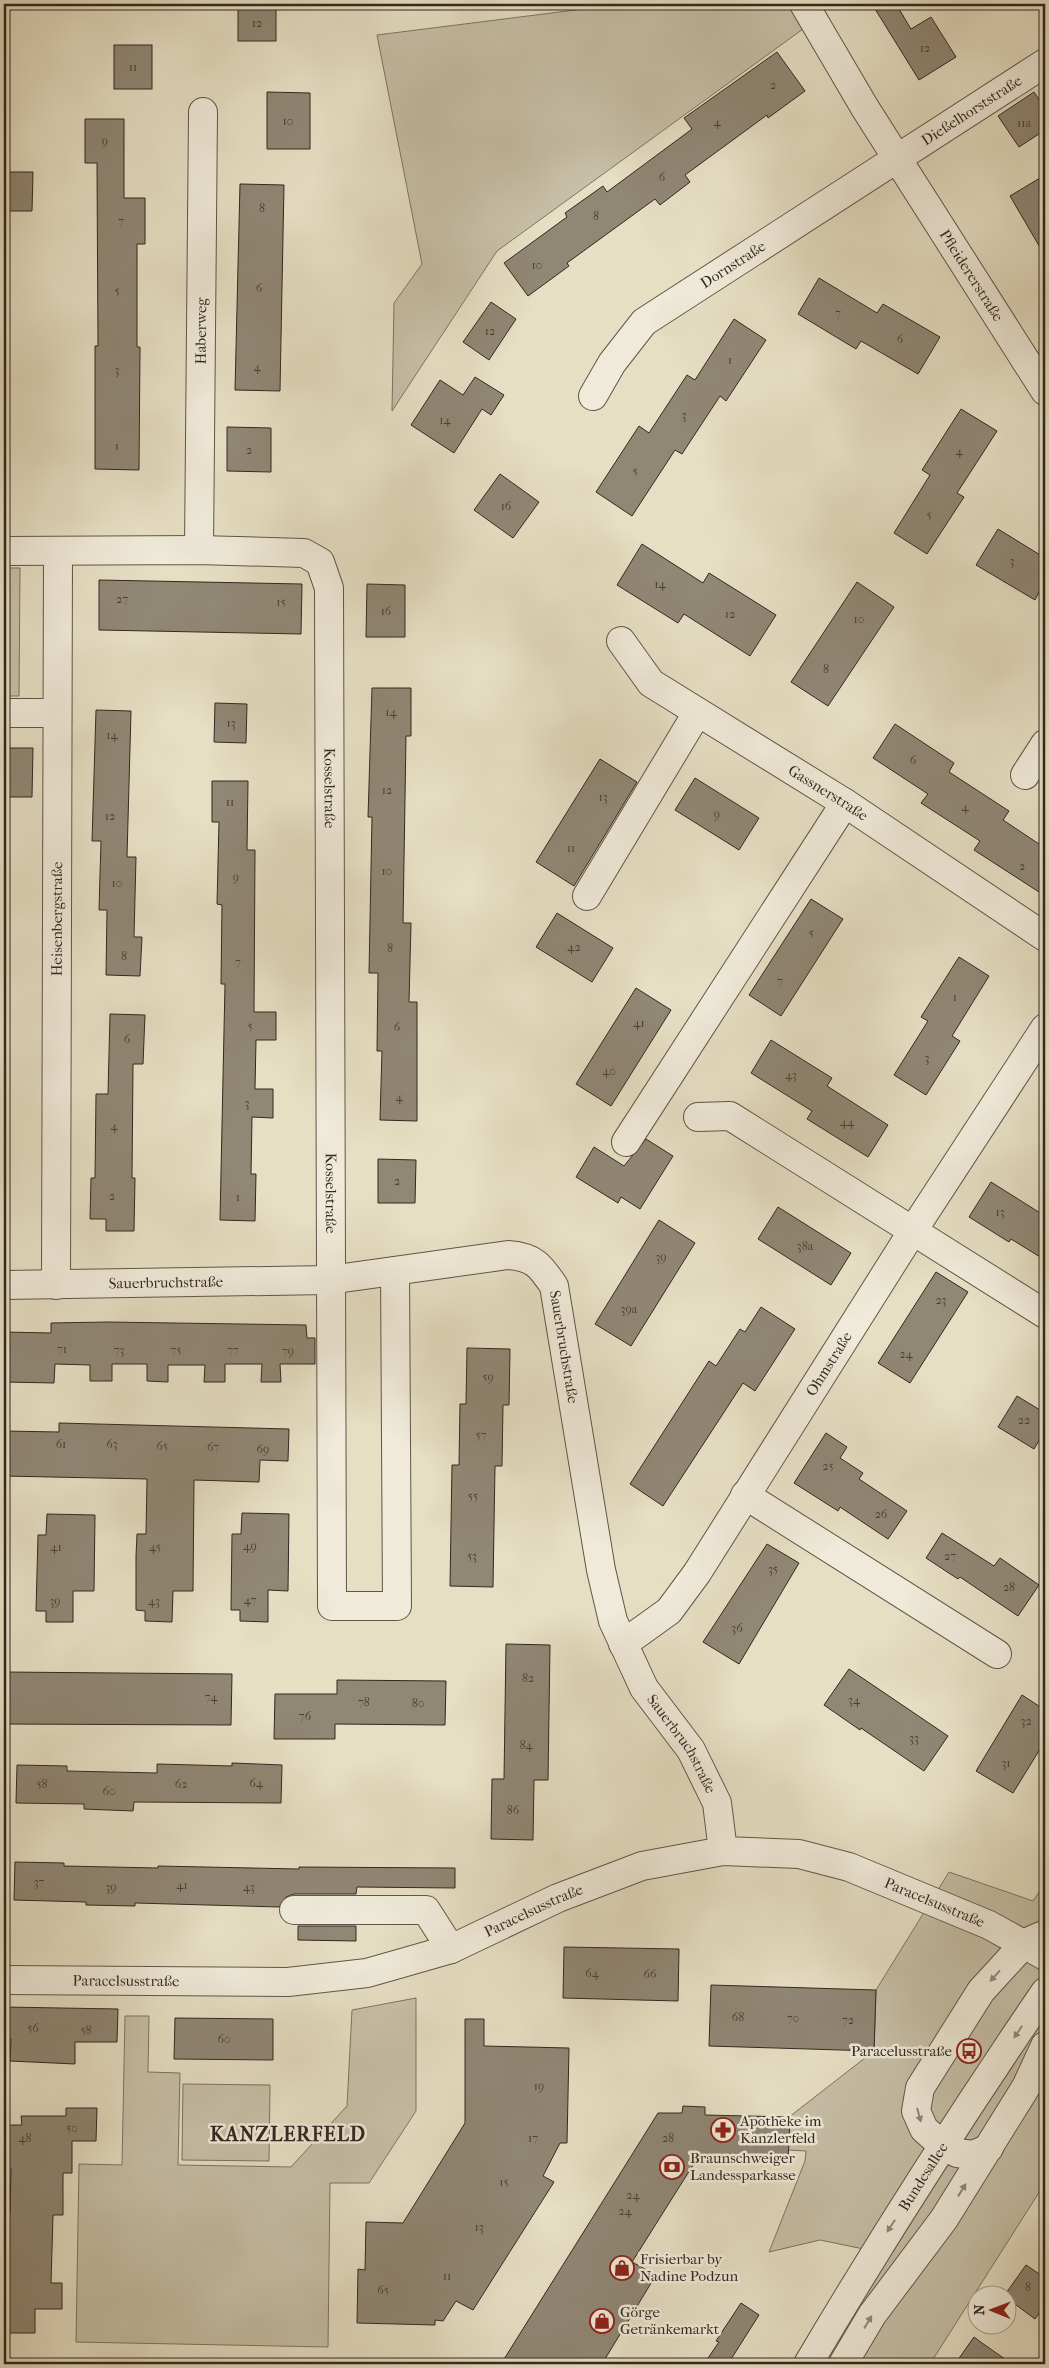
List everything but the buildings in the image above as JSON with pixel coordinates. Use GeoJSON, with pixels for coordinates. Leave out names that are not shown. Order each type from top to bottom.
{"type":"FeatureCollection","features":[{"type":"Feature","properties":{"kind":"street","name":"Pfleidererstraße"},"geometry":{"type":"LineString","coordinates":[[804,4],[865,108],[1045,391]]}},
{"type":"Feature","properties":{"kind":"street","name":"Dießelhorststraße"},"geometry":{"type":"LineString","coordinates":[[899,159],[1045,63]]}},
{"type":"Feature","properties":{"kind":"street","name":"Haberweg"},"geometry":{"type":"LineString","coordinates":[[199,550],[203,112]]}},
{"type":"Feature","properties":{"kind":"street","name":"Dornstraße"},"geometry":{"type":"LineString","coordinates":[[593,396],[612,362],[644,322],[899,159]]}},
{"type":"Feature","properties":{"kind":"street","name":"Kosselstraße"},"geometry":{"type":"LineString","coordinates":[[4,551],[199,550],[304,553],[320,562],[329,588],[332,1606],[397,1606],[395,1271]]}},
{"type":"Feature","properties":{"kind":"street","name":"Heisenbergstraße"},"geometry":{"type":"LineString","coordinates":[[56,1285],[56,713],[58,552]]}},
{"type":"Feature","properties":{"kind":"street","name":"Gassnerstraße"},"geometry":{"type":"LineString","coordinates":[[621,641],[651,684],[697,714],[845,803],[1045,937]]}},
{"type":"Feature","properties":{"kind":"street"},"geometry":{"type":"LineString","coordinates":[[4,712],[56,713]]}},
{"type":"Feature","properties":{"kind":"street"},"geometry":{"type":"LineString","coordinates":[[587,896],[697,714]]}},
{"type":"Feature","properties":{"kind":"street"},"geometry":{"type":"LineString","coordinates":[[1025,775],[1045,744]]}},
{"type":"Feature","properties":{"kind":"street"},"geometry":{"type":"LineString","coordinates":[[626,1142],[845,803]]}},
{"type":"Feature","properties":{"kind":"street","name":"Ohmstraße"},"geometry":{"type":"LineString","coordinates":[[623,1644],[670,1611],[697,1573],[912,1232],[1045,1028]]}},
{"type":"Feature","properties":{"kind":"street"},"geometry":{"type":"LineString","coordinates":[[698,1117],[730,1116],[1045,1314]]}},
{"type":"Feature","properties":{"kind":"street","name":"Sauerbruchstraße"},"geometry":{"type":"LineString","coordinates":[[4,1285],[330,1280],[508,1255],[527,1256],[542,1268],[554,1286],[601,1570],[613,1621],[644,1688],[691,1750],[717,1804],[723,1852]]}},
{"type":"Feature","properties":{"kind":"street"},"geometry":{"type":"LineString","coordinates":[[745,1495],[997,1654]]}},
{"type":"Feature","properties":{"kind":"street","name":"Paracelsusstraße"},"geometry":{"type":"LineString","coordinates":[[4,1980],[288,1982],[367,1973],[451,1949],[558,1898],[642,1866],[723,1852],[799,1854],[849,1867],[1038,1945]]}},
{"type":"Feature","properties":{"kind":"street"},"geometry":{"type":"LineString","coordinates":[[294,1910],[426,1910],[451,1949]]}},
{"type":"Feature","properties":{"kind":"street"},"geometry":{"type":"LineString","coordinates":[[989,2148],[973,2155],[957,2153],[942,2145],[924,2129],[916,2111],[920,2088],[981,1991],[1038,1945]]}},
{"type":"Feature","properties":{"kind":"street","name":"Bundesallee"},"geometry":{"type":"LineString","coordinates":[[808,2364],[872,2255],[942,2145],[1045,1992]]}},
{"type":"Feature","properties":{"kind":"street"},"geometry":{"type":"LineString","coordinates":[[843,2364],[872,2315],[944,2219],[1026,2087],[1045,2046]]}},
{"type":"Feature","properties":{"kind":"shaded area"},"geometry":{"type":"Polygon","coordinates":[[[623,4],[804,4],[814,21],[497,251],[392,411],[394,303],[422,264],[377,35],[623,4]]]}},
{"type":"Feature","properties":{"kind":"shaded area"},"geometry":{"type":"Polygon","coordinates":[[[4,568],[20,568],[19,696],[4,696],[4,568]]]}},
{"type":"Feature","properties":{"kind":"shaded area"},"geometry":{"type":"Polygon","coordinates":[[[949,1872],[1033,1901],[1045,1883],[1045,2183],[980,2286],[966,2286],[966,2307],[930,2364],[808,2364],[888,2254],[820,2240],[769,2252],[805,2161],[806,2151],[788,2150],[789,2117],[874,2051],[876,1990],[949,1872]]]}},
{"type":"Feature","properties":{"kind":"shaded area"},"geometry":{"type":"Polygon","coordinates":[[[416,1998],[416,2111],[369,2183],[330,2183],[328,2347],[76,2342],[79,2164],[122,2165],[125,2016],[149,2016],[148,2072],[180,2073],[178,2165],[291,2167],[347,2106],[352,2010],[416,1998]]]}},
{"type":"Feature","properties":{"kind":"shaded area"},"geometry":{"type":"Polygon","coordinates":[[[183,2084],[270,2085],[269,2161],[182,2160],[183,2084]]]}},
{"type":"Feature","properties":{"kind":"place","name":"Paracelusstraße"},"geometry":{"type":"Point","coordinates":[969,2051]}},
{"type":"Feature","properties":{"kind":"place","name":"Apotheke im Kanzlerfeld"},"geometry":{"type":"Point","coordinates":[723,2130]}},
{"type":"Feature","properties":{"kind":"place","name":"Braunschweiger Landessparkasse"},"geometry":{"type":"Point","coordinates":[672,2167]}},
{"type":"Feature","properties":{"kind":"place","name":"Frisierbar by Nadine Podzun"},"geometry":{"type":"Point","coordinates":[622,2268]}},
{"type":"Feature","properties":{"kind":"place","name":"Görge Getränkemarkt"},"geometry":{"type":"Point","coordinates":[602,2321]}},
{"type":"Feature","properties":{"kind":"district","name":"KANZLERFELD"},"geometry":{"type":"Point","coordinates":[288,2134]}}]}
